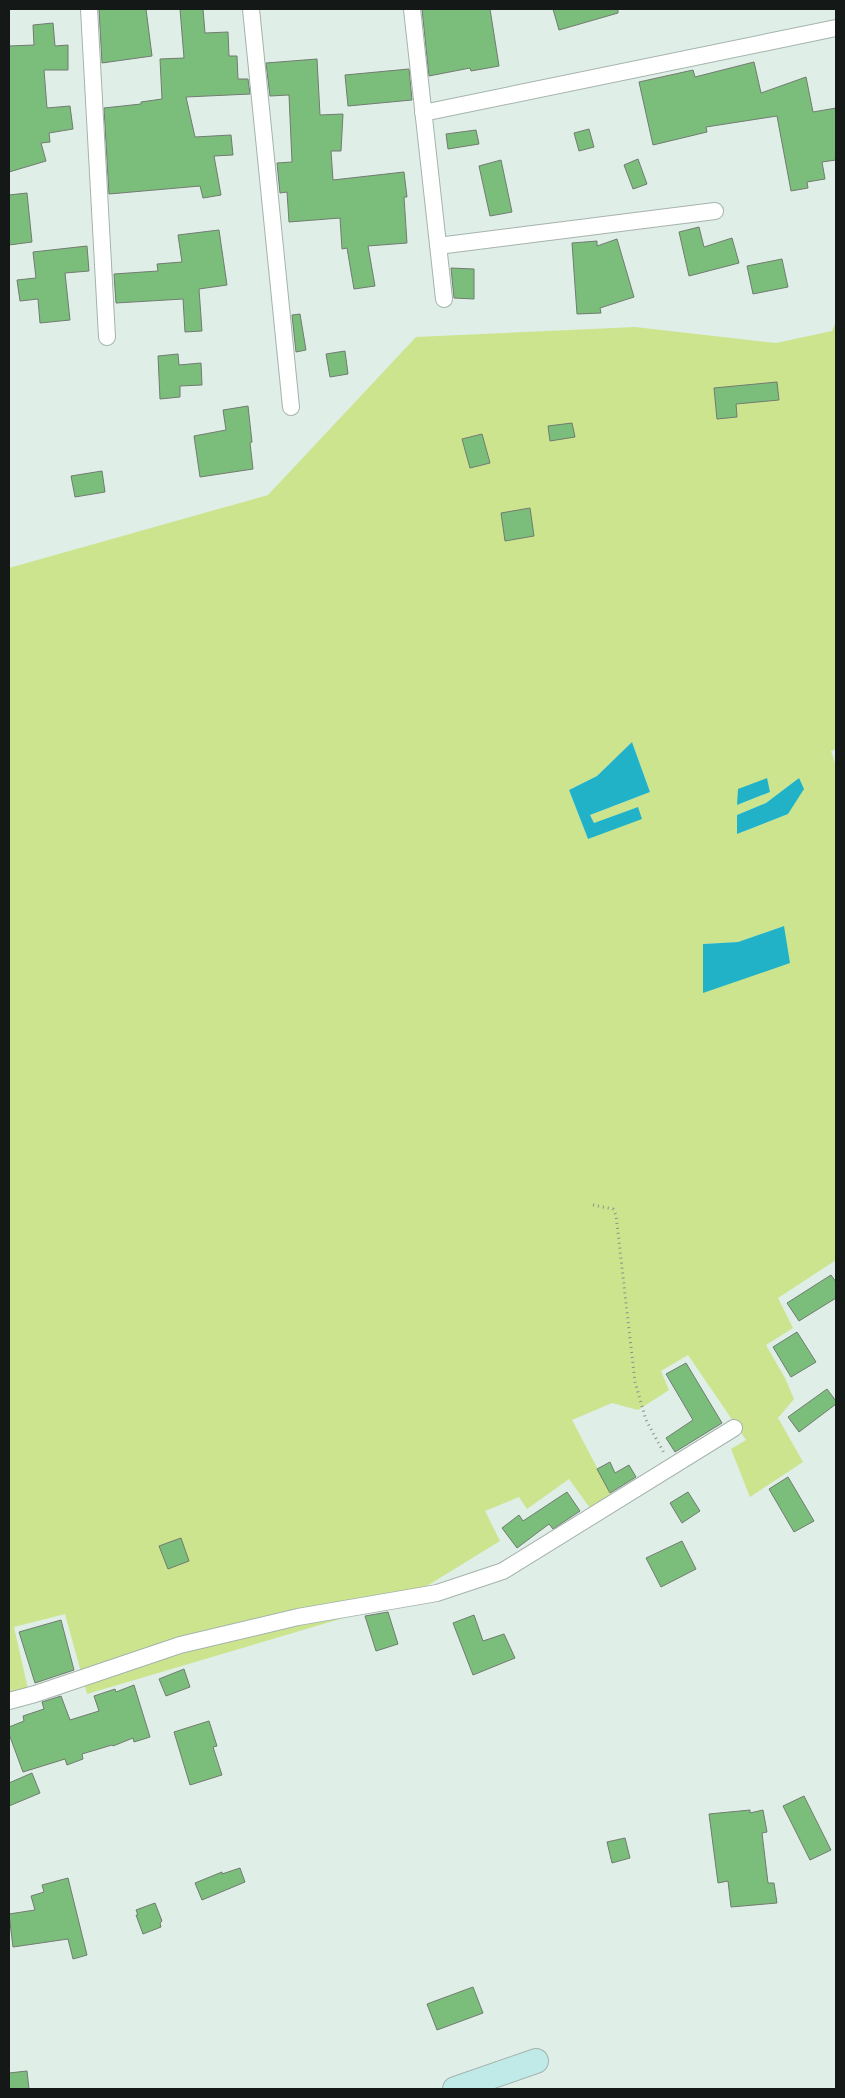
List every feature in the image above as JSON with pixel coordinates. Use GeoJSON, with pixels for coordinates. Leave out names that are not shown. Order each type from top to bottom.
{"type":"FeatureCollection","features":[{"type":"Feature","properties":{"kind":"street"},"geometry":{"type":"LineString","coordinates":[[89,9],[107,337]]}},
{"type":"Feature","properties":{"kind":"street"},"geometry":{"type":"LineString","coordinates":[[251,9],[291,407]]}},
{"type":"Feature","properties":{"kind":"street"},"geometry":{"type":"LineString","coordinates":[[412,9],[444,299]]}},
{"type":"Feature","properties":{"kind":"street"},"geometry":{"type":"LineString","coordinates":[[423,113],[836,28]]}},
{"type":"Feature","properties":{"kind":"street"},"geometry":{"type":"LineString","coordinates":[[438,246],[715,210]]}},
{"type":"Feature","properties":{"kind":"street"},"geometry":{"type":"LineString","coordinates":[[9,1701],[180,1645],[298,1617],[437,1593],[503,1571],[734,1428]]}},
{"type":"Feature","properties":{"kind":"street"},"geometry":{"type":"LineString","coordinates":[[454,2089],[536,2061]]}},
{"type":"Feature","properties":{"kind":"path"},"geometry":{"type":"LineString","coordinates":[[592,1205],[612,1208],[616,1215],[635,1382],[646,1420],[672,1467]]}},
{"type":"Feature","properties":{"kind":"green space"},"geometry":{"type":"Polygon","coordinates":[[[836,322],[836,749],[831,751],[836,766],[836,1260],[778,1298],[793,1328],[766,1345],[785,1378],[794,1399],[778,1418],[803,1462],[750,1497],[731,1449],[746,1440],[688,1355],[661,1371],[669,1390],[638,1410],[612,1403],[572,1420],[613,1498],[590,1508],[569,1479],[527,1509],[519,1497],[485,1511],[500,1541],[404,1600],[87,1694],[65,1614],[14,1627],[30,1698],[9,1704],[9,568],[268,495],[416,337],[635,327],[776,343],[832,331],[836,322]],[[632,742],[597,776],[569,790],[588,839],[638,807],[594,823],[590,815],[650,792],[632,742]],[[766,778],[737,805],[770,792],[766,778]],[[799,778],[766,803],[737,815],[737,834],[788,814],[799,778]],[[784,926],[738,942],[703,944],[703,993],[784,926]]]}},
{"type":"Feature","properties":{"kind":"water"},"geometry":{"type":"Polygon","coordinates":[[[632,742],[650,792],[590,815],[594,823],[638,807],[642,819],[588,839],[569,790],[597,776],[632,742]]]}},
{"type":"Feature","properties":{"kind":"water"},"geometry":{"type":"Polygon","coordinates":[[[767,778],[770,792],[737,805],[738,789],[767,778]]]}},
{"type":"Feature","properties":{"kind":"water"},"geometry":{"type":"Polygon","coordinates":[[[799,778],[804,789],[788,814],[737,834],[737,815],[766,803],[799,778]]]}},
{"type":"Feature","properties":{"kind":"water"},"geometry":{"type":"Polygon","coordinates":[[[784,926],[790,963],[703,993],[703,944],[738,942],[784,926]]]}},
{"type":"Feature","properties":{"kind":"building"},"geometry":{"type":"Polygon","coordinates":[[[99,9],[146,9],[152,56],[102,63],[99,9]]]}},
{"type":"Feature","properties":{"kind":"building"},"geometry":{"type":"Polygon","coordinates":[[[180,9],[203,9],[205,33],[228,32],[229,56],[237,56],[238,79],[248,79],[250,94],[186,97],[195,137],[231,135],[233,155],[214,156],[221,195],[203,198],[200,186],[109,194],[104,108],[141,104],[141,102],[162,99],[160,59],[184,58],[180,9]]]}},
{"type":"Feature","properties":{"kind":"building"},"geometry":{"type":"Polygon","coordinates":[[[422,9],[490,9],[499,66],[471,71],[470,68],[429,76],[422,9]]]}},
{"type":"Feature","properties":{"kind":"building"},"geometry":{"type":"Polygon","coordinates":[[[553,9],[618,9],[618,13],[559,30],[553,9]]]}},
{"type":"Feature","properties":{"kind":"building"},"geometry":{"type":"Polygon","coordinates":[[[53,23],[55,46],[68,45],[68,70],[44,70],[47,108],[70,106],[73,129],[49,133],[50,142],[41,143],[46,161],[9,172],[9,46],[34,45],[33,25],[53,23]]]}},
{"type":"Feature","properties":{"kind":"building"},"geometry":{"type":"Polygon","coordinates":[[[317,59],[320,115],[343,114],[341,151],[331,151],[333,180],[404,172],[407,197],[404,197],[407,243],[368,246],[375,286],[354,289],[347,248],[342,249],[340,218],[289,222],[287,192],[280,193],[277,163],[292,162],[289,95],[270,96],[266,63],[317,59]]]}},
{"type":"Feature","properties":{"kind":"building"},"geometry":{"type":"Polygon","coordinates":[[[754,62],[761,93],[806,77],[813,112],[836,108],[836,160],[822,162],[825,179],[807,182],[808,188],[791,191],[777,116],[706,127],[707,132],[653,145],[639,82],[693,70],[695,77],[754,62]]]}},
{"type":"Feature","properties":{"kind":"building"},"geometry":{"type":"Polygon","coordinates":[[[409,69],[412,100],[348,106],[345,75],[409,69]]]}},
{"type":"Feature","properties":{"kind":"building"},"geometry":{"type":"Polygon","coordinates":[[[589,129],[594,147],[579,151],[574,133],[589,129]]]}},
{"type":"Feature","properties":{"kind":"building"},"geometry":{"type":"Polygon","coordinates":[[[476,130],[479,144],[448,149],[446,134],[476,130]]]}},
{"type":"Feature","properties":{"kind":"building"},"geometry":{"type":"Polygon","coordinates":[[[638,159],[647,184],[633,189],[624,165],[638,159]]]}},
{"type":"Feature","properties":{"kind":"building"},"geometry":{"type":"Polygon","coordinates":[[[501,160],[512,212],[490,216],[479,166],[501,160]]]}},
{"type":"Feature","properties":{"kind":"building"},"geometry":{"type":"Polygon","coordinates":[[[27,193],[32,242],[9,245],[9,195],[27,193]]]}},
{"type":"Feature","properties":{"kind":"building"},"geometry":{"type":"Polygon","coordinates":[[[699,227],[704,247],[732,238],[739,263],[689,276],[679,232],[699,227]]]}},
{"type":"Feature","properties":{"kind":"building"},"geometry":{"type":"Polygon","coordinates":[[[219,230],[227,285],[199,289],[202,331],[185,332],[183,299],[116,303],[114,274],[158,271],[157,264],[182,262],[178,235],[219,230]]]}},
{"type":"Feature","properties":{"kind":"building"},"geometry":{"type":"Polygon","coordinates":[[[617,239],[634,297],[600,308],[601,313],[577,314],[572,243],[597,241],[597,246],[617,239]]]}},
{"type":"Feature","properties":{"kind":"building"},"geometry":{"type":"Polygon","coordinates":[[[87,246],[89,271],[65,273],[70,320],[40,323],[38,299],[20,301],[17,280],[36,278],[33,252],[87,246]]]}},
{"type":"Feature","properties":{"kind":"building"},"geometry":{"type":"Polygon","coordinates":[[[782,259],[788,287],[753,294],[747,266],[782,259]]]}},
{"type":"Feature","properties":{"kind":"building"},"geometry":{"type":"Polygon","coordinates":[[[451,268],[474,269],[474,299],[454,298],[451,268]]]}},
{"type":"Feature","properties":{"kind":"building"},"geometry":{"type":"Polygon","coordinates":[[[300,314],[306,350],[296,352],[292,315],[300,314]]]}},
{"type":"Feature","properties":{"kind":"building"},"geometry":{"type":"Polygon","coordinates":[[[345,351],[348,374],[330,377],[326,354],[345,351]]]}},
{"type":"Feature","properties":{"kind":"building"},"geometry":{"type":"Polygon","coordinates":[[[178,354],[179,365],[201,363],[202,385],[180,386],[180,397],[160,399],[158,356],[178,354]]]}},
{"type":"Feature","properties":{"kind":"building"},"geometry":{"type":"Polygon","coordinates":[[[777,382],[779,400],[736,404],[737,417],[717,419],[714,388],[777,382]]]}},
{"type":"Feature","properties":{"kind":"building"},"geometry":{"type":"Polygon","coordinates":[[[248,406],[253,469],[200,477],[194,436],[226,430],[223,410],[248,406]]]}},
{"type":"Feature","properties":{"kind":"building"},"geometry":{"type":"Polygon","coordinates":[[[572,423],[575,437],[550,441],[548,426],[572,423]]]}},
{"type":"Feature","properties":{"kind":"building"},"geometry":{"type":"Polygon","coordinates":[[[482,434],[490,463],[470,468],[462,439],[482,434]]]}},
{"type":"Feature","properties":{"kind":"building"},"geometry":{"type":"Polygon","coordinates":[[[102,471],[105,492],[75,497],[71,476],[102,471]]]}},
{"type":"Feature","properties":{"kind":"building"},"geometry":{"type":"Polygon","coordinates":[[[530,508],[534,536],[505,541],[501,513],[530,508]]]}},
{"type":"Feature","properties":{"kind":"building"},"geometry":{"type":"Polygon","coordinates":[[[831,1275],[836,1282],[836,1298],[799,1321],[787,1303],[831,1275]]]}},
{"type":"Feature","properties":{"kind":"building"},"geometry":{"type":"Polygon","coordinates":[[[797,1332],[816,1362],[791,1377],[773,1347],[797,1332]]]}},
{"type":"Feature","properties":{"kind":"building"},"geometry":{"type":"Polygon","coordinates":[[[686,1363],[722,1423],[675,1452],[666,1438],[693,1420],[666,1374],[686,1363]]]}},
{"type":"Feature","properties":{"kind":"building"},"geometry":{"type":"Polygon","coordinates":[[[827,1389],[836,1401],[836,1404],[799,1432],[788,1417],[827,1389]]]}},
{"type":"Feature","properties":{"kind":"building"},"geometry":{"type":"Polygon","coordinates":[[[610,1462],[615,1473],[629,1465],[636,1477],[610,1493],[597,1469],[610,1462]]]}},
{"type":"Feature","properties":{"kind":"building"},"geometry":{"type":"Polygon","coordinates":[[[788,1477],[814,1521],[794,1532],[769,1489],[788,1477]]]}},
{"type":"Feature","properties":{"kind":"building"},"geometry":{"type":"Polygon","coordinates":[[[567,1492],[580,1511],[553,1529],[549,1524],[517,1548],[502,1528],[519,1515],[523,1521],[567,1492]]]}},
{"type":"Feature","properties":{"kind":"building"},"geometry":{"type":"Polygon","coordinates":[[[688,1492],[700,1511],[682,1523],[670,1503],[688,1492]]]}},
{"type":"Feature","properties":{"kind":"building"},"geometry":{"type":"Polygon","coordinates":[[[181,1538],[189,1561],[168,1569],[159,1546],[181,1538]]]}},
{"type":"Feature","properties":{"kind":"building"},"geometry":{"type":"Polygon","coordinates":[[[682,1541],[696,1569],[661,1587],[646,1558],[682,1541]]]}},
{"type":"Feature","properties":{"kind":"building"},"geometry":{"type":"Polygon","coordinates":[[[388,1612],[398,1644],[376,1651],[365,1616],[388,1612]]]}},
{"type":"Feature","properties":{"kind":"building"},"geometry":{"type":"Polygon","coordinates":[[[474,1615],[483,1641],[504,1634],[515,1658],[473,1675],[453,1623],[474,1615]]]}},
{"type":"Feature","properties":{"kind":"building"},"geometry":{"type":"Polygon","coordinates":[[[61,1620],[74,1670],[35,1683],[19,1632],[61,1620]]]}},
{"type":"Feature","properties":{"kind":"building"},"geometry":{"type":"Polygon","coordinates":[[[184,1669],[190,1687],[166,1696],[159,1679],[184,1669]]]}},
{"type":"Feature","properties":{"kind":"building"},"geometry":{"type":"Polygon","coordinates":[[[134,1685],[150,1737],[134,1742],[133,1738],[113,1746],[82,1754],[83,1759],[67,1765],[65,1759],[23,1772],[9,1734],[9,1727],[24,1721],[23,1716],[44,1709],[42,1702],[61,1696],[70,1720],[99,1711],[94,1696],[115,1689],[116,1692],[134,1685]]]}},
{"type":"Feature","properties":{"kind":"building"},"geometry":{"type":"Polygon","coordinates":[[[209,1721],[217,1746],[213,1747],[222,1775],[190,1785],[174,1732],[209,1721]]]}},
{"type":"Feature","properties":{"kind":"building"},"geometry":{"type":"Polygon","coordinates":[[[32,1773],[40,1793],[9,1806],[9,1783],[32,1773]]]}},
{"type":"Feature","properties":{"kind":"building"},"geometry":{"type":"Polygon","coordinates":[[[804,1796],[831,1850],[810,1860],[783,1806],[804,1796]]]}},
{"type":"Feature","properties":{"kind":"building"},"geometry":{"type":"Polygon","coordinates":[[[750,1810],[750,1813],[763,1810],[767,1832],[762,1833],[768,1883],[774,1883],[777,1903],[731,1907],[728,1881],[718,1883],[709,1814],[750,1810]]]}},
{"type":"Feature","properties":{"kind":"building"},"geometry":{"type":"Polygon","coordinates":[[[625,1838],[630,1858],[612,1863],[607,1842],[625,1838]]]}},
{"type":"Feature","properties":{"kind":"building"},"geometry":{"type":"Polygon","coordinates":[[[240,1868],[245,1882],[202,1900],[195,1883],[222,1872],[222,1874],[240,1868]]]}},
{"type":"Feature","properties":{"kind":"building"},"geometry":{"type":"Polygon","coordinates":[[[68,1878],[87,1955],[73,1959],[68,1939],[13,1947],[9,1914],[35,1910],[31,1896],[44,1892],[42,1885],[68,1878]]]}},
{"type":"Feature","properties":{"kind":"building"},"geometry":{"type":"Polygon","coordinates":[[[155,1903],[162,1921],[160,1923],[161,1927],[143,1934],[136,1910],[155,1903]]]}},
{"type":"Feature","properties":{"kind":"building"},"geometry":{"type":"Polygon","coordinates":[[[473,1987],[483,2013],[437,2030],[427,2004],[473,1987]]]}},
{"type":"Feature","properties":{"kind":"building"},"geometry":{"type":"Polygon","coordinates":[[[27,2071],[29,2089],[9,2089],[9,2073],[27,2071]]]}}]}
